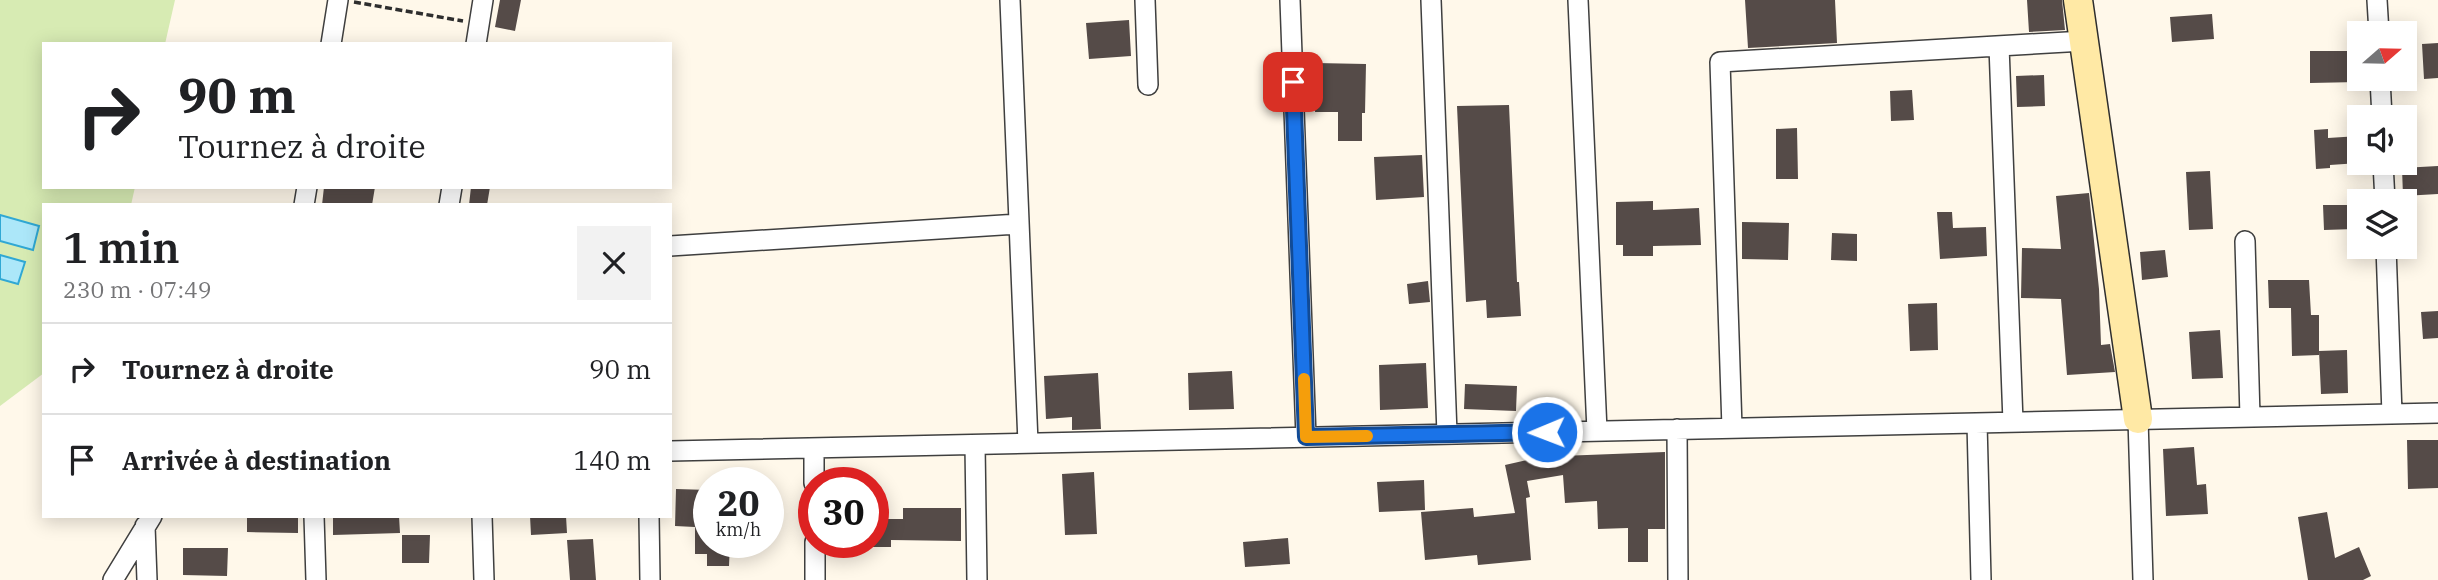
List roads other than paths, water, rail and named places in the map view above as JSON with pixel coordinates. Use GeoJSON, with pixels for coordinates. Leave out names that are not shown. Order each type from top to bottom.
{"type":"FeatureCollection","features":[{"type":"Feature","properties":{"kind":"street"},"geometry":{"type":"LineString","coordinates":[[331,42],[338,0]]}},
{"type":"Feature","properties":{"kind":"street"},"geometry":{"type":"LineString","coordinates":[[478,34],[483,0]]}},
{"type":"Feature","properties":{"kind":"street"},"geometry":{"type":"LineString","coordinates":[[1010,0],[1028,443]]}},
{"type":"Feature","properties":{"kind":"street"},"geometry":{"type":"LineString","coordinates":[[1145,0],[1148,85]]}},
{"type":"Feature","properties":{"kind":"street"},"geometry":{"type":"LineString","coordinates":[[1290,0],[1306,437]]}},
{"type":"Feature","properties":{"kind":"street"},"geometry":{"type":"LineString","coordinates":[[1431,0],[1447,434]]}},
{"type":"Feature","properties":{"kind":"street"},"geometry":{"type":"LineString","coordinates":[[1578,0],[1597,431]]}},
{"type":"Feature","properties":{"kind":"street"},"geometry":{"type":"LineString","coordinates":[[2078,0],[2138,419],[2143,580]]}},
{"type":"Feature","properties":{"kind":"street"},"geometry":{"type":"LineString","coordinates":[[2377,0],[2378,21]]}},
{"type":"Feature","properties":{"kind":"street"},"geometry":{"type":"LineString","coordinates":[[1732,428],[1720,62],[2084,41]]}},
{"type":"Feature","properties":{"kind":"street"},"geometry":{"type":"LineString","coordinates":[[1999,46],[2013,422]]}},
{"type":"Feature","properties":{"kind":"street"},"geometry":{"type":"LineString","coordinates":[[672,246],[1019,224]]}},
{"type":"Feature","properties":{"kind":"street"},"geometry":{"type":"LineString","coordinates":[[2245,241],[2250,417]]}},
{"type":"Feature","properties":{"kind":"street"},"geometry":{"type":"LineString","coordinates":[[2386,259],[2392,414]]}},
{"type":"Feature","properties":{"kind":"street"},"geometry":{"type":"LineString","coordinates":[[672,451],[2438,413]]}},
{"type":"Feature","properties":{"kind":"street"},"geometry":{"type":"LineString","coordinates":[[1977,423],[1981,580]]}},
{"type":"Feature","properties":{"kind":"street"},"geometry":{"type":"LineString","coordinates":[[1677,429],[1678,580]]}},
{"type":"Feature","properties":{"kind":"street"},"geometry":{"type":"LineString","coordinates":[[975,444],[977,580]]}},
{"type":"Feature","properties":{"kind":"street"},"geometry":{"type":"LineString","coordinates":[[814,448],[814,467]]}},
{"type":"Feature","properties":{"kind":"street"},"geometry":{"type":"LineString","coordinates":[[314,518],[316,580]]}},
{"type":"Feature","properties":{"kind":"street"},"geometry":{"type":"LineString","coordinates":[[482,518],[484,580]]}},
{"type":"Feature","properties":{"kind":"street"},"geometry":{"type":"LineString","coordinates":[[649,518],[650,580]]}},
{"type":"Feature","properties":{"kind":"street"},"geometry":{"type":"LineString","coordinates":[[113,580],[149,521]]}},
{"type":"Feature","properties":{"kind":"street"},"geometry":{"type":"LineString","coordinates":[[147,580],[149,521]]}},
{"type":"Feature","properties":{"kind":"street"},"geometry":{"type":"LineString","coordinates":[[815,558],[815,580]]}},
{"type":"Feature","properties":{"kind":"water"},"geometry":{"type":"Polygon","coordinates":[[[0,215],[39,226],[33,250],[0,241],[0,215]]]}},
{"type":"Feature","properties":{"kind":"water"},"geometry":{"type":"Polygon","coordinates":[[[0,255],[25,262],[18,284],[0,279],[0,255]]]}}]}
